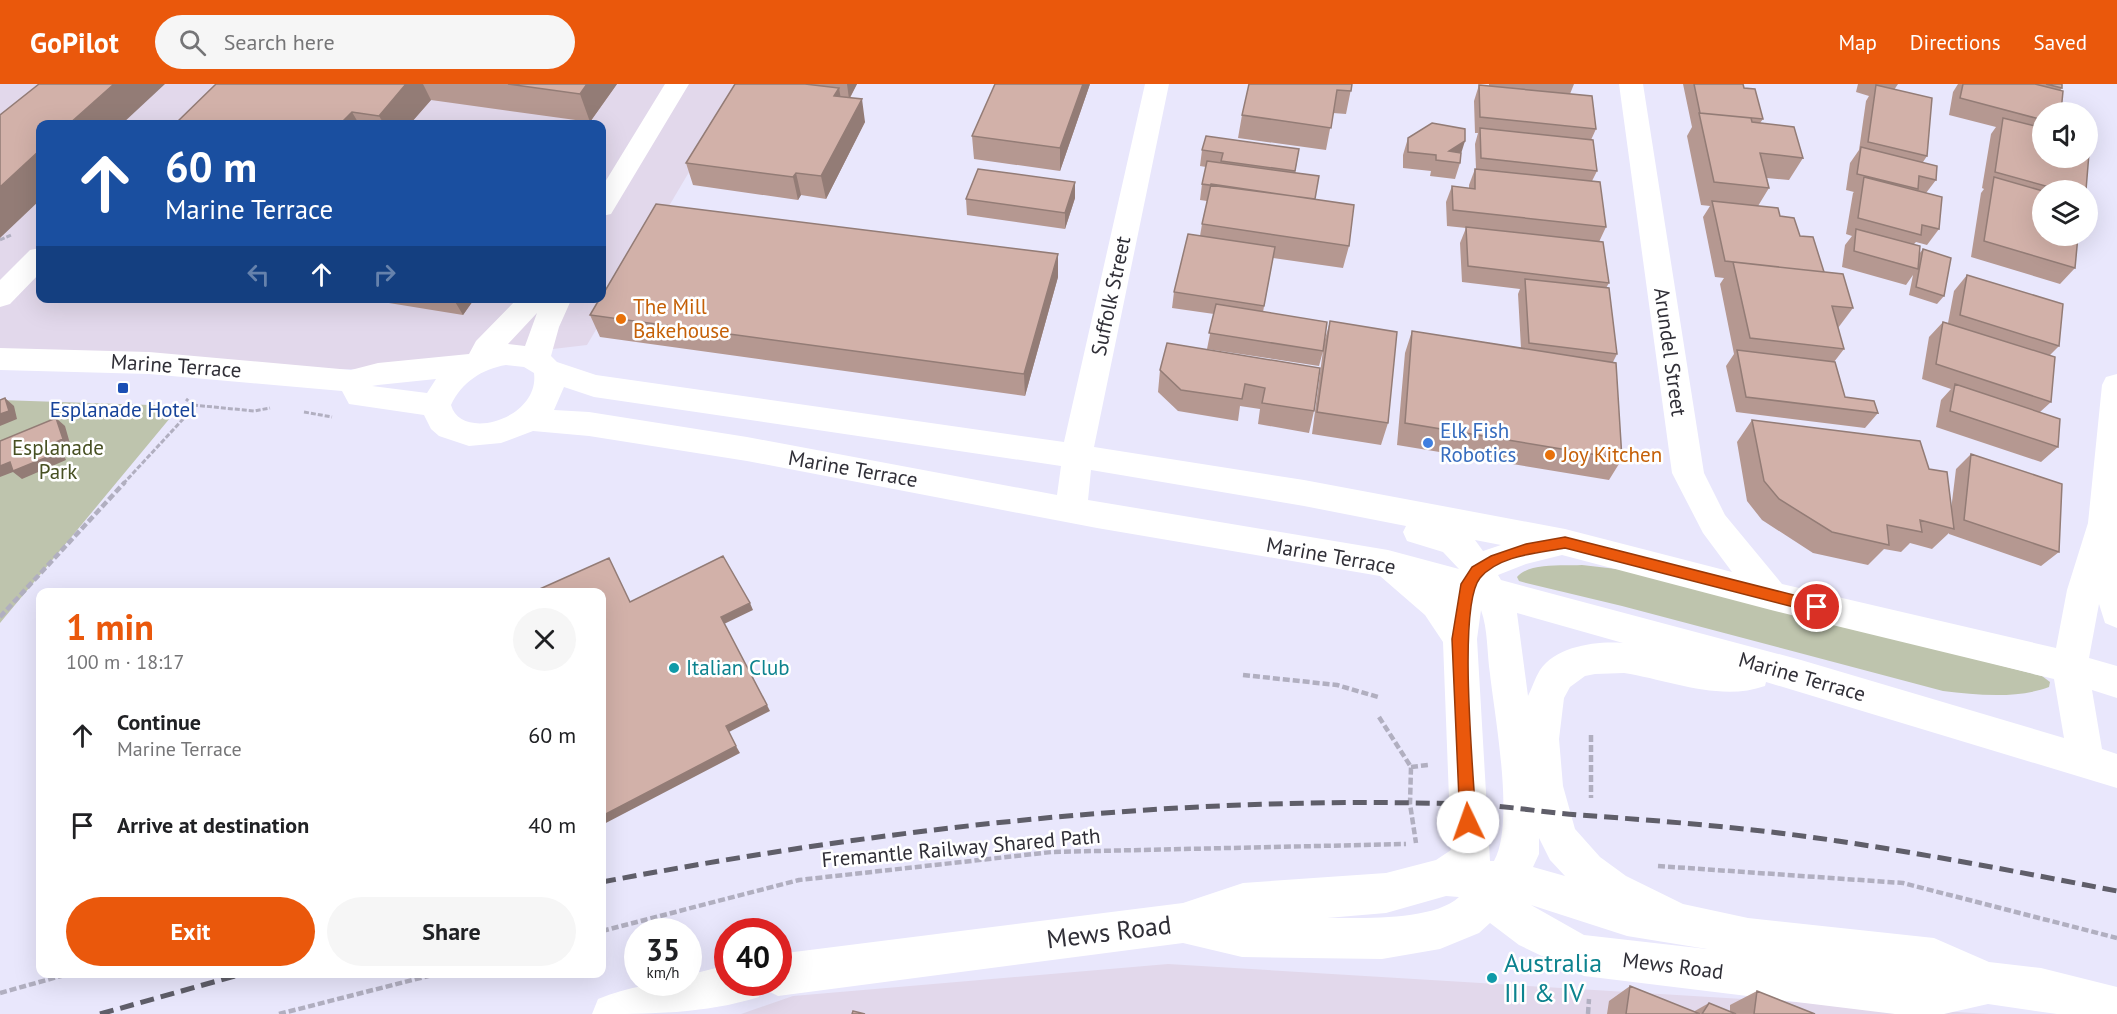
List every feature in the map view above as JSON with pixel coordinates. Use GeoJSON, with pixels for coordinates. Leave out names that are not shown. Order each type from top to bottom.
{"type":"FeatureCollection","features":[{"type":"Feature","properties":{"kind":"street"},"geometry":{"type":"LineString","coordinates":[[606,201],[677,84]]}},
{"type":"Feature","properties":{"kind":"street","name":"Suffolk Street"},"geometry":{"type":"LineString","coordinates":[[1071,509],[1077,456],[1157,84]]}},
{"type":"Feature","properties":{"kind":"street","name":"Arundel Street"},"geometry":{"type":"LineString","coordinates":[[1631,84],[1688,473],[1698,497],[1714,524],[1772,596]]}},
{"type":"Feature","properties":{"kind":"street"},"geometry":{"type":"LineString","coordinates":[[0,297],[36,261]]}},
{"type":"Feature","properties":{"kind":"street"},"geometry":{"type":"LineString","coordinates":[[477,362],[486,348],[530,303]]}},
{"type":"Feature","properties":{"kind":"street"},"geometry":{"type":"LineString","coordinates":[[528,419],[548,394],[550,381],[541,365],[545,327],[556,303]]}},
{"type":"Feature","properties":{"kind":"street","name":"Marine Terrace"},"geometry":{"type":"LineString","coordinates":[[0,359],[149,363],[351,381],[378,374],[477,362],[506,354],[522,355],[594,386],[1077,456],[1304,493],[1488,530],[1565,542],[1772,596],[2070,668],[2117,682]]}},
{"type":"Feature","properties":{"kind":"street","name":"Marine Terrace"},"geometry":{"type":"LineString","coordinates":[[477,362],[455,376],[442,389],[435,405],[439,418],[450,428],[466,434],[486,434],[528,419],[589,424],[747,449],[1071,509],[1388,564],[1802,676],[2102,766]]}},
{"type":"Feature","properties":{"kind":"street"},"geometry":{"type":"LineString","coordinates":[[351,381],[360,396],[435,405]]}},
{"type":"Feature","properties":{"kind":"street"},"geometry":{"type":"LineString","coordinates":[[2102,766],[2070,668],[2084,590],[2104,523],[2117,385]]}},
{"type":"Feature","properties":{"kind":"street"},"geometry":{"type":"LineString","coordinates":[[1304,493],[1328,507],[1453,542],[1464,551],[1483,590],[1514,631],[1541,759],[1545,790],[1560,841],[1576,861],[1604,886],[1628,902],[1683,924]]}},
{"type":"Feature","properties":{"kind":"street"},"geometry":{"type":"LineString","coordinates":[[2104,523],[2117,613]]}},
{"type":"Feature","properties":{"kind":"street"},"geometry":{"type":"LineString","coordinates":[[1469,871],[1460,639],[1496,560],[1526,550],[1565,542]]}},
{"type":"Feature","properties":{"kind":"street"},"geometry":{"type":"LineString","coordinates":[[1388,564],[1437,605],[1460,639]]}},
{"type":"Feature","properties":{"kind":"street","name":"Mews Road"},"geometry":{"type":"LineString","coordinates":[[1469,871],[1519,854],[1522,810],[1483,590]]}},
{"type":"Feature","properties":{"kind":"street"},"geometry":{"type":"LineString","coordinates":[[1541,759],[1540,726],[1546,696],[1553,681],[1582,661],[1631,659],[1700,674],[1802,676]]}},
{"type":"Feature","properties":{"kind":"street"},"geometry":{"type":"LineString","coordinates":[[1183,923],[1243,903],[1364,896],[1417,886],[1469,871],[1547,890],[1627,916],[1651,921],[1683,924],[1748,938],[1934,959],[1988,982]]}},
{"type":"Feature","properties":{"kind":"street","name":"Mews Road"},"geometry":{"type":"LineString","coordinates":[[792,973],[1183,923],[1242,937],[1382,939],[1440,929],[1465,919],[1469,871]]}},
{"type":"Feature","properties":{"kind":"street","name":"Mews Road"},"geometry":{"type":"LineString","coordinates":[[1469,871],[1503,909],[1541,937],[1584,955],[1927,997],[1988,982],[2041,989],[2117,1008]]}},
{"type":"Feature","properties":{"kind":"street"},"geometry":{"type":"LineString","coordinates":[[613,1014],[714,989]]}},
{"type":"Feature","properties":{"kind":"path"},"geometry":{"type":"LineString","coordinates":[[0,240],[15,234]]}},
{"type":"Feature","properties":{"kind":"path"},"geometry":{"type":"LineString","coordinates":[[0,617],[185,417],[193,405],[184,398]]}},
{"type":"Feature","properties":{"kind":"path"},"geometry":{"type":"LineString","coordinates":[[1243,675],[1337,685],[1378,697]]}},
{"type":"Feature","properties":{"kind":"path"},"geometry":{"type":"LineString","coordinates":[[1379,717],[1411,767],[1410,804],[1417,843]]}},
{"type":"Feature","properties":{"kind":"path"},"geometry":{"type":"LineString","coordinates":[[1591,735],[1591,805]]}},
{"type":"Feature","properties":{"kind":"path"},"geometry":{"type":"LineString","coordinates":[[1411,767],[1438,764]]}},
{"type":"Feature","properties":{"kind":"path","name":"Fremantle Railway Shared Path"},"geometry":{"type":"LineString","coordinates":[[606,930],[799,880],[1041,853],[1417,843],[1469,871]]}},
{"type":"Feature","properties":{"kind":"path"},"geometry":{"type":"LineString","coordinates":[[1654,866],[1903,883],[2117,938]]}},
{"type":"Feature","properties":{"kind":"path"},"geometry":{"type":"LineString","coordinates":[[0,993],[54,978]]}},
{"type":"Feature","properties":{"kind":"path"},"geometry":{"type":"LineString","coordinates":[[279,1014],[420,978]]}},
{"type":"Feature","properties":{"kind":"shaded area"},"geometry":{"type":"Polygon","coordinates":[[[0,84],[741,84],[587,345],[384,369],[0,370],[0,84]]]}},
{"type":"Feature","properties":{"kind":"shaded area"},"geometry":{"type":"Polygon","coordinates":[[[1168,964],[1990,1014],[741,1014],[793,996],[1168,964]]]}},
{"type":"Feature","properties":{"kind":"green space","name":"Esplanade Park"},"geometry":{"type":"Polygon","coordinates":[[[0,400],[180,406],[0,623],[0,400]]]}},
{"type":"Feature","properties":{"kind":"green space"},"geometry":{"type":"Polygon","coordinates":[[[1582,565],[1634,571],[2042,676],[2050,682],[2049,687],[2010,695],[1943,691],[1622,606],[1526,583],[1519,581],[1517,577],[1523,572],[1538,567],[1582,565]]]}},
{"type":"Feature","properties":{"kind":"building"},"geometry":{"type":"Polygon","coordinates":[[[39,84],[114,84],[74,120],[36,120],[36,154],[0,187],[0,115],[39,84]]]}},
{"type":"Feature","properties":{"kind":"building"},"geometry":{"type":"Polygon","coordinates":[[[216,84],[406,84],[379,116],[352,112],[344,120],[179,120],[216,84]]]}},
{"type":"Feature","properties":{"kind":"building"},"geometry":{"type":"Polygon","coordinates":[[[508,84],[587,84],[580,94],[508,84]]]}},
{"type":"Feature","properties":{"kind":"building"},"geometry":{"type":"Polygon","coordinates":[[[735,84],[805,84],[839,88],[834,96],[862,99],[821,176],[796,173],[793,177],[686,163],[735,84]]]}},
{"type":"Feature","properties":{"kind":"building"},"geometry":{"type":"Polygon","coordinates":[[[995,84],[1083,84],[1060,148],[972,136],[995,84]]]}},
{"type":"Feature","properties":{"kind":"building"},"geometry":{"type":"Polygon","coordinates":[[[1249,84],[1352,84],[1351,91],[1337,90],[1331,128],[1242,115],[1249,84]]]}},
{"type":"Feature","properties":{"kind":"building"},"geometry":{"type":"Polygon","coordinates":[[[1694,84],[1743,84],[1744,88],[1755,89],[1763,119],[1700,113],[1694,84]]]}},
{"type":"Feature","properties":{"kind":"building"},"geometry":{"type":"Polygon","coordinates":[[[1963,84],[2035,84],[2063,91],[2062,102],[2032,102],[2032,117],[1960,98],[1963,84]]]}},
{"type":"Feature","properties":{"kind":"building"},"geometry":{"type":"Polygon","coordinates":[[[2046,84],[2062,84],[2062,88],[2046,84]]]}},
{"type":"Feature","properties":{"kind":"building"},"geometry":{"type":"Polygon","coordinates":[[[1479,85],[1592,96],[1596,129],[1480,117],[1479,85]]]}},
{"type":"Feature","properties":{"kind":"building"},"geometry":{"type":"Polygon","coordinates":[[[1876,85],[1932,98],[1927,156],[1868,142],[1876,85]]]}},
{"type":"Feature","properties":{"kind":"building"},"geometry":{"type":"Polygon","coordinates":[[[1699,113],[1751,118],[1752,122],[1794,127],[1803,158],[1760,153],[1769,188],[1714,182],[1699,113]]]}},
{"type":"Feature","properties":{"kind":"building"},"geometry":{"type":"Polygon","coordinates":[[[2003,118],[2032,125],[2032,168],[2088,168],[2087,180],[2032,180],[2032,182],[1995,172],[2003,118]]]}},
{"type":"Feature","properties":{"kind":"building"},"geometry":{"type":"Polygon","coordinates":[[[1432,123],[1465,129],[1465,141],[1449,151],[1461,153],[1460,163],[1436,160],[1436,155],[1408,152],[1408,138],[1432,123]]]}},
{"type":"Feature","properties":{"kind":"building"},"geometry":{"type":"Polygon","coordinates":[[[1480,128],[1593,140],[1597,171],[1481,158],[1480,128]]]}},
{"type":"Feature","properties":{"kind":"building"},"geometry":{"type":"Polygon","coordinates":[[[1206,136],[1299,149],[1295,171],[1221,161],[1223,153],[1202,150],[1206,136]]]}},
{"type":"Feature","properties":{"kind":"building"},"geometry":{"type":"Polygon","coordinates":[[[1861,147],[1937,166],[1936,180],[1919,176],[1918,189],[1857,174],[1861,147]]]}},
{"type":"Feature","properties":{"kind":"building"},"geometry":{"type":"Polygon","coordinates":[[[1207,161],[1319,176],[1315,199],[1202,184],[1207,161]]]}},
{"type":"Feature","properties":{"kind":"building"},"geometry":{"type":"Polygon","coordinates":[[[978,169],[1075,182],[1065,213],[966,199],[978,169]]]}},
{"type":"Feature","properties":{"kind":"building"},"geometry":{"type":"Polygon","coordinates":[[[1475,169],[1600,182],[1606,227],[1453,210],[1452,186],[1475,189],[1475,169]]]}},
{"type":"Feature","properties":{"kind":"building"},"geometry":{"type":"Polygon","coordinates":[[[1864,177],[1942,197],[1939,229],[1922,225],[1921,235],[1858,218],[1864,177]]]}},
{"type":"Feature","properties":{"kind":"building"},"geometry":{"type":"Polygon","coordinates":[[[1994,177],[2032,188],[2032,246],[2077,246],[2075,268],[1984,241],[1994,177]]]}},
{"type":"Feature","properties":{"kind":"building"},"geometry":{"type":"Polygon","coordinates":[[[1211,184],[1354,205],[1349,246],[1202,224],[1211,184]]]}},
{"type":"Feature","properties":{"kind":"building"},"geometry":{"type":"Polygon","coordinates":[[[1712,201],[1778,208],[1780,216],[1794,218],[1800,236],[1813,237],[1824,272],[1725,261],[1712,201]]]}},
{"type":"Feature","properties":{"kind":"building"},"geometry":{"type":"Polygon","coordinates":[[[656,204],[1058,254],[1024,374],[590,315],[597,303],[606,303],[606,289],[656,204]]]}},
{"type":"Feature","properties":{"kind":"building"},"geometry":{"type":"Polygon","coordinates":[[[1466,227],[1603,242],[1609,283],[1468,266],[1466,227]]]}},
{"type":"Feature","properties":{"kind":"building"},"geometry":{"type":"Polygon","coordinates":[[[1856,229],[1920,246],[1918,269],[1854,251],[1856,229]]]}},
{"type":"Feature","properties":{"kind":"building"},"geometry":{"type":"Polygon","coordinates":[[[1188,234],[1275,247],[1264,306],[1174,292],[1188,234]]]}},
{"type":"Feature","properties":{"kind":"building"},"geometry":{"type":"Polygon","coordinates":[[[1923,249],[1951,258],[1944,296],[1916,287],[1923,249]]]}},
{"type":"Feature","properties":{"kind":"building"},"geometry":{"type":"Polygon","coordinates":[[[1733,262],[1843,274],[1853,308],[1832,306],[1844,349],[1750,338],[1733,262]]]}},
{"type":"Feature","properties":{"kind":"building"},"geometry":{"type":"Polygon","coordinates":[[[1967,275],[2063,304],[2059,346],[1960,315],[1967,275]]]}},
{"type":"Feature","properties":{"kind":"building"},"geometry":{"type":"Polygon","coordinates":[[[1525,279],[1609,288],[1617,354],[1529,343],[1525,279]]]}},
{"type":"Feature","properties":{"kind":"building"},"geometry":{"type":"Polygon","coordinates":[[[1216,304],[1327,322],[1323,351],[1209,333],[1216,304]]]}},
{"type":"Feature","properties":{"kind":"building"},"geometry":{"type":"Polygon","coordinates":[[[1330,321],[1397,332],[1388,423],[1317,412],[1330,321]]]}},
{"type":"Feature","properties":{"kind":"building"},"geometry":{"type":"Polygon","coordinates":[[[1943,322],[2055,357],[2051,402],[1936,364],[1943,322]]]}},
{"type":"Feature","properties":{"kind":"building"},"geometry":{"type":"Polygon","coordinates":[[[1412,331],[1616,363],[1622,459],[1405,423],[1412,331]]]}},
{"type":"Feature","properties":{"kind":"building"},"geometry":{"type":"Polygon","coordinates":[[[1167,343],[1320,368],[1314,411],[1262,403],[1265,388],[1245,384],[1242,399],[1181,390],[1160,370],[1167,343]]]}},
{"type":"Feature","properties":{"kind":"building"},"geometry":{"type":"Polygon","coordinates":[[[1737,350],[1835,362],[1845,397],[1874,401],[1878,413],[1746,397],[1737,350]]]}},
{"type":"Feature","properties":{"kind":"building"},"geometry":{"type":"Polygon","coordinates":[[[1955,384],[2060,419],[2058,447],[1950,411],[1955,384]]]}},
{"type":"Feature","properties":{"kind":"building"},"geometry":{"type":"Polygon","coordinates":[[[5,398],[9,411],[0,414],[0,400],[5,398]]]}},
{"type":"Feature","properties":{"kind":"building"},"geometry":{"type":"Polygon","coordinates":[[[56,418],[63,439],[54,443],[57,453],[13,471],[10,462],[0,466],[0,441],[56,418]]]}},
{"type":"Feature","properties":{"kind":"building"},"geometry":{"type":"Polygon","coordinates":[[[1752,420],[1920,441],[1929,469],[1947,472],[1954,529],[1920,520],[1922,532],[1887,525],[1889,545],[1832,532],[1779,499],[1764,481],[1752,420]]]}},
{"type":"Feature","properties":{"kind":"building"},"geometry":{"type":"Polygon","coordinates":[[[1971,454],[2062,484],[2059,552],[1964,520],[1971,454]]]}},
{"type":"Feature","properties":{"kind":"building","name":"Italian Club"},"geometry":{"type":"Polygon","coordinates":[[[723,556],[750,603],[721,617],[767,705],[726,726],[736,746],[606,814],[606,588],[542,588],[609,558],[630,602],[723,556]]]}},
{"type":"Feature","properties":{"kind":"building"},"geometry":{"type":"Polygon","coordinates":[[[1630,986],[1700,1014],[1626,1014],[1630,986]]]}},
{"type":"Feature","properties":{"kind":"building"},"geometry":{"type":"Polygon","coordinates":[[[1757,991],[1815,1014],[1754,1014],[1757,991]]]}},
{"type":"Feature","properties":{"kind":"building"},"geometry":{"type":"Polygon","coordinates":[[[1709,1003],[1736,1014],[1702,1014],[1709,1003]]]}},
{"type":"Feature","properties":{"kind":"railway"},"geometry":{"type":"LineString","coordinates":[[606,881],[816,846],[1031,819],[1139,810],[1355,803],[1507,807],[1773,832],[1908,852],[2117,891]]}},
{"type":"Feature","properties":{"kind":"railway"},"geometry":{"type":"LineString","coordinates":[[100,1014],[228,978]]}},
{"type":"Feature","properties":{"kind":"place","name":"The Mill Bakehouse"},"geometry":{"type":"Point","coordinates":[621,319]}},
{"type":"Feature","properties":{"kind":"place","name":"Esplanade Hotel"},"geometry":{"type":"Point","coordinates":[123,388]}},
{"type":"Feature","properties":{"kind":"place","name":"Elk Fish Robotics"},"geometry":{"type":"Point","coordinates":[1428,443]}},
{"type":"Feature","properties":{"kind":"place","name":"Joy Kitchen"},"geometry":{"type":"Point","coordinates":[1550,455]}},
{"type":"Feature","properties":{"kind":"place","name":"Italian Club"},"geometry":{"type":"Point","coordinates":[674,668]}},
{"type":"Feature","properties":{"kind":"place","name":"Australia III & IV"},"geometry":{"type":"Point","coordinates":[1492,978]}},
{"type":"Feature","properties":{"kind":"route"},"geometry":{"type":"LineString","coordinates":[[1468,822],[1460,639],[1468,584],[1477,571],[1496,560],[1526,550],[1565,542],[1817,607]]}}]}
